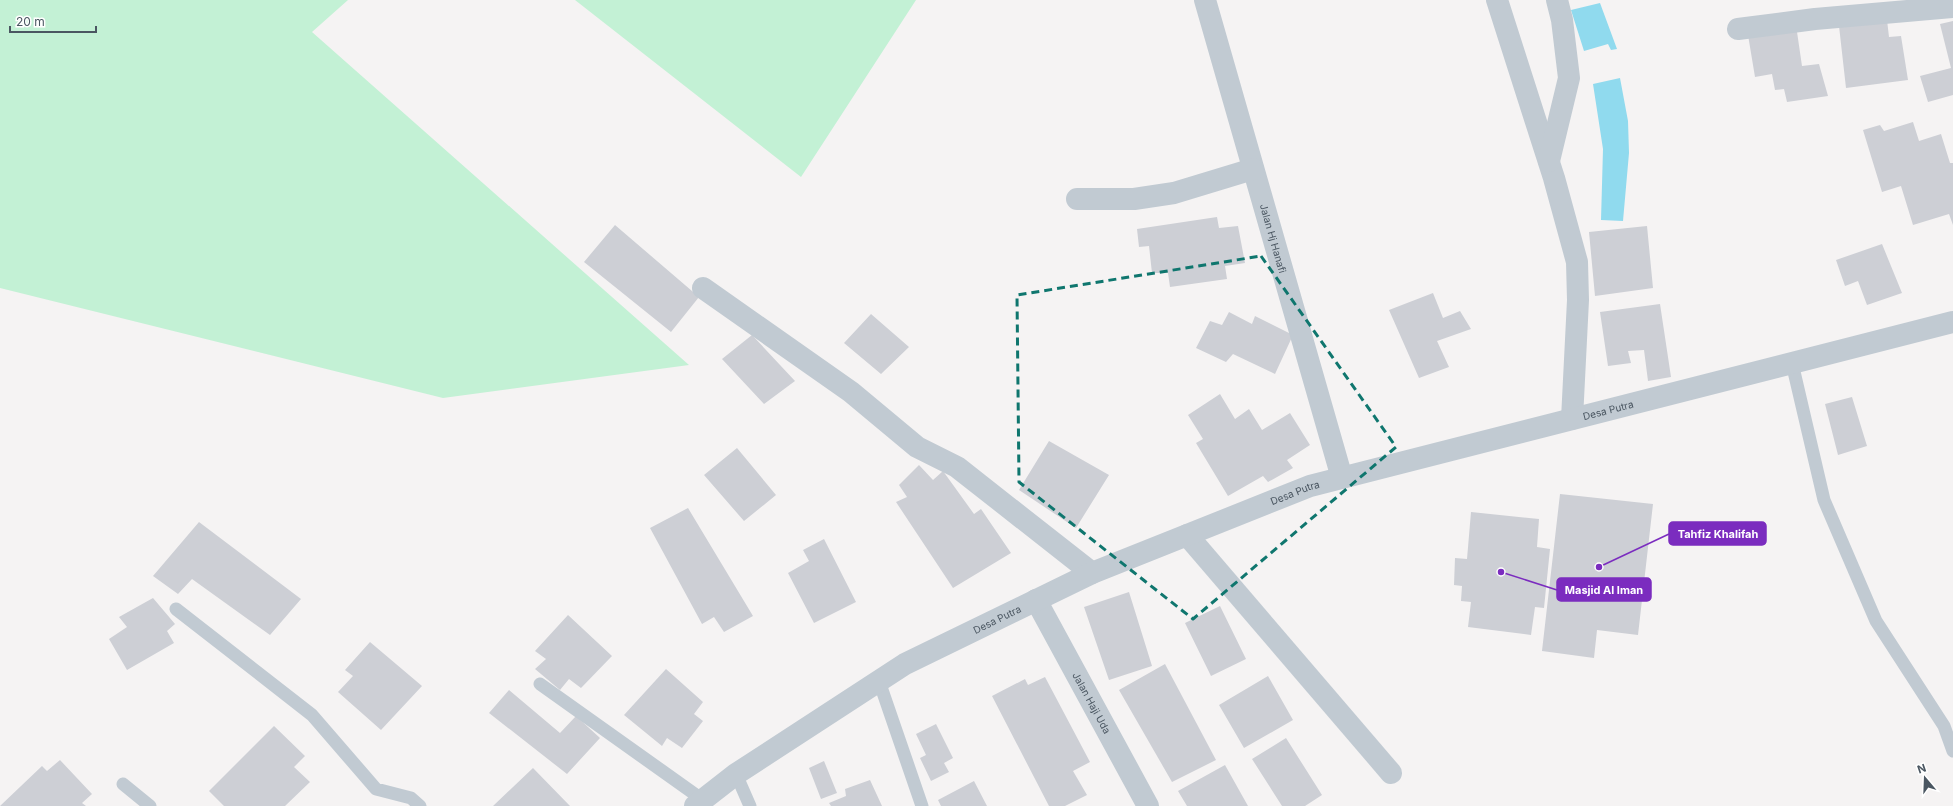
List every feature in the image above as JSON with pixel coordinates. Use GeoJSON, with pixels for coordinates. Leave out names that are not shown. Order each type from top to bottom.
{"type":"FeatureCollection","features":[{"type":"Feature","properties":{"kind":"street","name":"Jalan Hj Hanafi"},"geometry":{"type":"LineString","coordinates":[[1205,0],[1342,478]]}},
{"type":"Feature","properties":{"kind":"street"},"geometry":{"type":"LineString","coordinates":[[1497,0],[1549,161],[1577,262],[1578,300],[1572,419]]}},
{"type":"Feature","properties":{"kind":"street"},"geometry":{"type":"LineString","coordinates":[[1549,161],[1569,78],[1562,20],[1557,0]]}},
{"type":"Feature","properties":{"kind":"street"},"geometry":{"type":"LineString","coordinates":[[1738,29],[1815,18],[1953,7]]}},
{"type":"Feature","properties":{"kind":"street"},"geometry":{"type":"LineString","coordinates":[[1077,198],[1134,199],[1174,193],[1253,169]]}},
{"type":"Feature","properties":{"kind":"street"},"geometry":{"type":"LineString","coordinates":[[703,288],[851,392],[917,447],[957,467],[1092,573]]}},
{"type":"Feature","properties":{"kind":"street","name":"Desa Putra"},"geometry":{"type":"LineString","coordinates":[[699,803],[736,774],[904,664],[1092,573],[1310,486],[1953,322]]}},
{"type":"Feature","properties":{"kind":"street"},"geometry":{"type":"LineString","coordinates":[[1187,535],[1391,774]]}},
{"type":"Feature","properties":{"kind":"street","name":"Jalan Haji Uda"},"geometry":{"type":"LineString","coordinates":[[1036,600],[1148,806]]}},
{"type":"Feature","properties":{"kind":"lane"},"geometry":{"type":"LineString","coordinates":[[1792,363],[1824,500],[1876,621],[1944,726],[1953,751]]}},
{"type":"Feature","properties":{"kind":"lane"},"geometry":{"type":"LineString","coordinates":[[176,609],[312,715],[376,789],[411,798],[420,806]]}},
{"type":"Feature","properties":{"kind":"lane"},"geometry":{"type":"LineString","coordinates":[[879,681],[922,806]]}},
{"type":"Feature","properties":{"kind":"lane"},"geometry":{"type":"LineString","coordinates":[[540,684],[699,803]]}},
{"type":"Feature","properties":{"kind":"lane"},"geometry":{"type":"LineString","coordinates":[[736,774],[750,806]]}},
{"type":"Feature","properties":{"kind":"lane"},"geometry":{"type":"LineString","coordinates":[[123,784],[150,806]]}},
{"type":"Feature","properties":{"kind":"highlighted area"},"geometry":{"type":"Polygon","coordinates":[[[1261,256],[1396,447],[1193,619],[1019,482],[1017,295],[1261,256]]]}},
{"type":"Feature","properties":{"kind":"green space"},"geometry":{"type":"Polygon","coordinates":[[[0,0],[348,0],[312,32],[689,365],[443,398],[0,288],[0,0]]]}},
{"type":"Feature","properties":{"kind":"green space"},"geometry":{"type":"Polygon","coordinates":[[[575,0],[916,0],[801,177],[575,0]]]}},
{"type":"Feature","properties":{"kind":"water"},"geometry":{"type":"Polygon","coordinates":[[[1600,3],[1617,49],[1611,50],[1608,44],[1584,51],[1571,10],[1600,3]]]}},
{"type":"Feature","properties":{"kind":"water"},"geometry":{"type":"Polygon","coordinates":[[[1620,78],[1628,121],[1629,153],[1623,221],[1601,220],[1603,149],[1593,84],[1620,78]]]}},
{"type":"Feature","properties":{"kind":"building"},"geometry":{"type":"Polygon","coordinates":[[[1887,20],[1889,37],[1901,36],[1908,80],[1846,88],[1839,26],[1887,20]]]}},
{"type":"Feature","properties":{"kind":"building"},"geometry":{"type":"Polygon","coordinates":[[[1953,21],[1953,95],[1928,102],[1920,76],[1951,68],[1940,24],[1953,21]]]}},
{"type":"Feature","properties":{"kind":"building"},"geometry":{"type":"Polygon","coordinates":[[[1796,25],[1802,66],[1819,64],[1828,96],[1787,102],[1784,89],[1775,90],[1772,74],[1755,77],[1748,35],[1796,25]]]}},
{"type":"Feature","properties":{"kind":"building"},"geometry":{"type":"Polygon","coordinates":[[[1913,122],[1919,141],[1941,134],[1950,163],[1953,163],[1953,225],[1949,214],[1913,225],[1901,186],[1882,192],[1863,130],[1880,125],[1884,131],[1913,122]]]}},
{"type":"Feature","properties":{"kind":"building"},"geometry":{"type":"Polygon","coordinates":[[[1217,217],[1219,228],[1238,226],[1245,263],[1225,266],[1227,279],[1170,287],[1168,273],[1152,273],[1149,246],[1139,247],[1137,229],[1217,217]]]}},
{"type":"Feature","properties":{"kind":"building"},"geometry":{"type":"Polygon","coordinates":[[[615,225],[699,297],[671,332],[584,262],[615,225]]]}},
{"type":"Feature","properties":{"kind":"building"},"geometry":{"type":"Polygon","coordinates":[[[1647,226],[1653,288],[1595,296],[1589,232],[1647,226]]]}},
{"type":"Feature","properties":{"kind":"building"},"geometry":{"type":"Polygon","coordinates":[[[1882,244],[1902,293],[1867,305],[1858,281],[1845,286],[1836,260],[1882,244]]]}},
{"type":"Feature","properties":{"kind":"building"},"geometry":{"type":"Polygon","coordinates":[[[1433,293],[1443,318],[1460,311],[1471,329],[1437,341],[1449,367],[1419,378],[1389,310],[1433,293]]]}},
{"type":"Feature","properties":{"kind":"building"},"geometry":{"type":"Polygon","coordinates":[[[1660,304],[1671,377],[1648,381],[1644,350],[1628,351],[1631,363],[1608,366],[1600,312],[1660,304]]]}},
{"type":"Feature","properties":{"kind":"building"},"geometry":{"type":"Polygon","coordinates":[[[1229,312],[1252,324],[1255,316],[1293,335],[1275,374],[1233,354],[1226,362],[1196,348],[1210,321],[1222,325],[1229,312]]]}},
{"type":"Feature","properties":{"kind":"building"},"geometry":{"type":"Polygon","coordinates":[[[871,314],[909,347],[881,374],[844,343],[871,314]]]}},
{"type":"Feature","properties":{"kind":"building"},"geometry":{"type":"Polygon","coordinates":[[[752,335],[795,381],[764,404],[722,359],[752,335]]]}},
{"type":"Feature","properties":{"kind":"building"},"geometry":{"type":"Polygon","coordinates":[[[1220,394],[1235,419],[1249,409],[1262,430],[1290,413],[1310,445],[1287,460],[1293,468],[1268,482],[1263,476],[1228,496],[1196,443],[1203,439],[1188,415],[1220,394]]]}},
{"type":"Feature","properties":{"kind":"building"},"geometry":{"type":"Polygon","coordinates":[[[1852,397],[1867,446],[1838,455],[1825,404],[1852,397]]]}},
{"type":"Feature","properties":{"kind":"building"},"geometry":{"type":"Polygon","coordinates":[[[1049,441],[1109,475],[1076,528],[1019,490],[1049,441]]]}},
{"type":"Feature","properties":{"kind":"building"},"geometry":{"type":"Polygon","coordinates":[[[737,448],[776,495],[744,521],[704,475],[737,448]]]}},
{"type":"Feature","properties":{"kind":"building"},"geometry":{"type":"Polygon","coordinates":[[[919,465],[933,480],[943,471],[974,514],[981,509],[1011,553],[953,588],[896,502],[907,497],[899,485],[919,465]]]}},
{"type":"Feature","properties":{"kind":"building"},"geometry":{"type":"Polygon","coordinates":[[[1560,494],[1653,504],[1638,635],[1597,630],[1594,658],[1542,651],[1560,494]]]}},
{"type":"Feature","properties":{"kind":"building"},"geometry":{"type":"Polygon","coordinates":[[[688,508],[753,616],[724,632],[714,617],[702,624],[650,528],[688,508]]]}},
{"type":"Feature","properties":{"kind":"building"},"geometry":{"type":"Polygon","coordinates":[[[1471,512],[1539,519],[1537,547],[1550,549],[1544,608],[1535,607],[1531,635],[1468,627],[1471,602],[1461,601],[1462,586],[1454,585],[1455,558],[1467,559],[1471,512]]]}},
{"type":"Feature","properties":{"kind":"building"},"geometry":{"type":"Polygon","coordinates":[[[199,522],[301,599],[270,635],[192,579],[178,594],[153,576],[199,522]]]}},
{"type":"Feature","properties":{"kind":"building"},"geometry":{"type":"Polygon","coordinates":[[[824,539],[856,602],[814,623],[788,573],[809,561],[803,550],[824,539]]]}},
{"type":"Feature","properties":{"kind":"building"},"geometry":{"type":"Polygon","coordinates":[[[1129,592],[1152,666],[1109,680],[1084,607],[1129,592]]]}},
{"type":"Feature","properties":{"kind":"building"},"geometry":{"type":"Polygon","coordinates":[[[153,598],[175,624],[167,631],[174,643],[127,670],[109,639],[127,627],[119,617],[153,598]]]}},
{"type":"Feature","properties":{"kind":"building"},"geometry":{"type":"Polygon","coordinates":[[[1220,606],[1246,659],[1211,676],[1185,623],[1220,606]]]}},
{"type":"Feature","properties":{"kind":"building"},"geometry":{"type":"Polygon","coordinates":[[[568,615],[612,656],[581,688],[569,679],[560,690],[535,669],[546,659],[535,651],[568,615]]]}},
{"type":"Feature","properties":{"kind":"building"},"geometry":{"type":"Polygon","coordinates":[[[370,642],[422,686],[381,730],[338,692],[353,676],[345,670],[370,642]]]}},
{"type":"Feature","properties":{"kind":"building"},"geometry":{"type":"Polygon","coordinates":[[[1165,664],[1216,760],[1172,782],[1119,690],[1165,664]]]}},
{"type":"Feature","properties":{"kind":"building"},"geometry":{"type":"Polygon","coordinates":[[[666,669],[703,702],[694,714],[703,721],[682,748],[667,738],[662,746],[624,715],[666,669]]]}},
{"type":"Feature","properties":{"kind":"building"},"geometry":{"type":"Polygon","coordinates":[[[1268,676],[1293,720],[1244,748],[1219,705],[1268,676]]]}},
{"type":"Feature","properties":{"kind":"building"},"geometry":{"type":"Polygon","coordinates":[[[1045,677],[1090,762],[1073,771],[1087,795],[1065,806],[1049,806],[992,696],[1025,679],[1028,685],[1045,677]]]}},
{"type":"Feature","properties":{"kind":"building"},"geometry":{"type":"Polygon","coordinates":[[[509,690],[560,733],[576,716],[600,738],[567,774],[489,713],[509,690]]]}},
{"type":"Feature","properties":{"kind":"building"},"geometry":{"type":"Polygon","coordinates":[[[936,724],[953,758],[944,763],[949,772],[931,781],[920,758],[926,755],[916,734],[936,724]]]}},
{"type":"Feature","properties":{"kind":"building"},"geometry":{"type":"Polygon","coordinates":[[[274,726],[305,756],[294,767],[310,782],[285,806],[224,806],[209,791],[274,726]]]}},
{"type":"Feature","properties":{"kind":"building"},"geometry":{"type":"Polygon","coordinates":[[[1286,738],[1322,795],[1305,806],[1282,806],[1252,759],[1286,738]]]}},
{"type":"Feature","properties":{"kind":"building"},"geometry":{"type":"Polygon","coordinates":[[[60,760],[92,794],[82,803],[86,806],[0,806],[42,766],[47,771],[60,760]]]}},
{"type":"Feature","properties":{"kind":"building"},"geometry":{"type":"Polygon","coordinates":[[[824,761],[837,793],[821,799],[809,768],[824,761]]]}},
{"type":"Feature","properties":{"kind":"building"},"geometry":{"type":"Polygon","coordinates":[[[1225,765],[1248,806],[1187,806],[1178,791],[1225,765]]]}},
{"type":"Feature","properties":{"kind":"building"},"geometry":{"type":"Polygon","coordinates":[[[533,768],[570,806],[493,806],[533,768]]]}},
{"type":"Feature","properties":{"kind":"building"},"geometry":{"type":"Polygon","coordinates":[[[870,780],[882,806],[831,806],[829,803],[846,796],[845,789],[870,780]]]}},
{"type":"Feature","properties":{"kind":"building"},"geometry":{"type":"Polygon","coordinates":[[[974,781],[987,806],[941,806],[938,800],[974,781]]]}},
{"type":"Feature","properties":{"kind":"place","name":"Tahfiz Khalifah"},"geometry":{"type":"Point","coordinates":[1599,567]}},
{"type":"Feature","properties":{"kind":"place","name":"Masjid Al Iman"},"geometry":{"type":"Point","coordinates":[1501,572]}}]}
